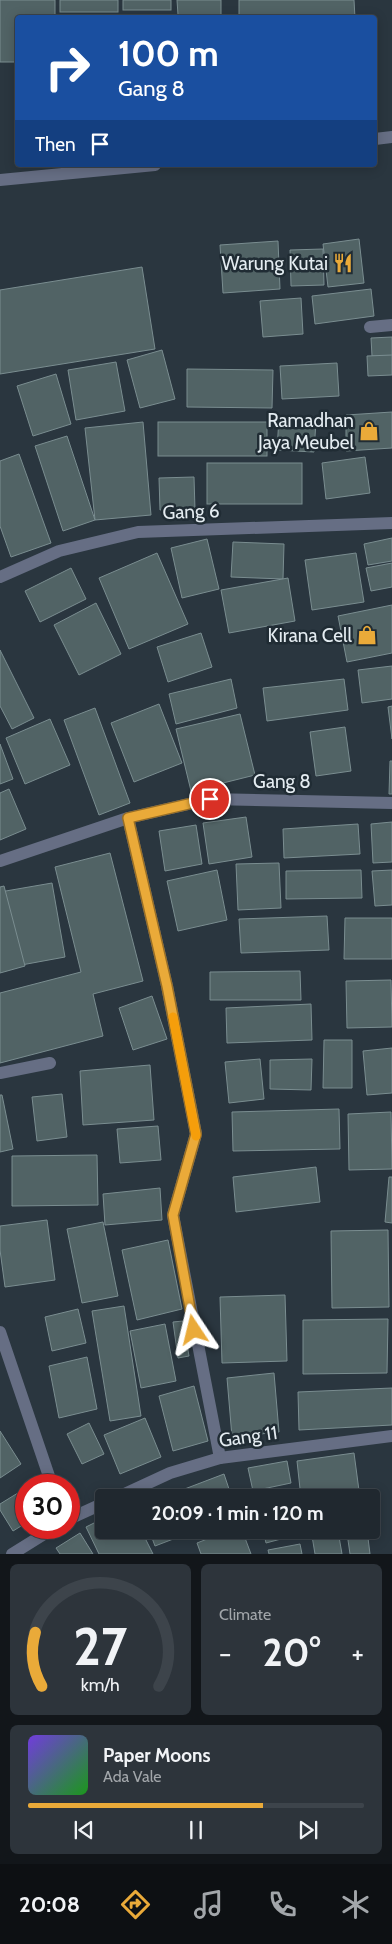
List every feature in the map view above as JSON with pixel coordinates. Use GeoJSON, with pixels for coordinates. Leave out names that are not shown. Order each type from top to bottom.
{"type":"FeatureCollection","features":[{"type":"Feature","properties":{"kind":"street"},"geometry":{"type":"LineString","coordinates":[[377,139],[392,137]]}},
{"type":"Feature","properties":{"kind":"street"},"geometry":{"type":"LineString","coordinates":[[0,180],[134,167]]}},
{"type":"Feature","properties":{"kind":"street"},"geometry":{"type":"LineString","coordinates":[[370,328],[392,325]]}},
{"type":"Feature","properties":{"kind":"street","name":"Gang 6"},"geometry":{"type":"LineString","coordinates":[[0,577],[59,551],[138,532],[392,523]]}},
{"type":"Feature","properties":{"kind":"street","name":"Gang 8"},"geometry":{"type":"LineString","coordinates":[[0,861],[128,818],[210,799],[392,803]]}},
{"type":"Feature","properties":{"kind":"street"},"geometry":{"type":"LineString","coordinates":[[128,818],[167,986],[196,1134],[173,1215],[220,1458]]}},
{"type":"Feature","properties":{"kind":"street"},"geometry":{"type":"LineString","coordinates":[[0,1073],[50,1063]]}},
{"type":"Feature","properties":{"kind":"street"},"geometry":{"type":"LineString","coordinates":[[0,1332],[48,1474]]}},
{"type":"Feature","properties":{"kind":"street","name":"Gang 11"},"geometry":{"type":"LineString","coordinates":[[135,1489],[170,1473],[220,1458],[392,1436]]}},
{"type":"Feature","properties":{"kind":"street"},"geometry":{"type":"LineString","coordinates":[[80,1514],[95,1507]]}},
{"type":"Feature","properties":{"kind":"street"},"geometry":{"type":"LineString","coordinates":[[12,1554],[36,1539]]}},
{"type":"Feature","properties":{"kind":"building"},"geometry":{"type":"Polygon","coordinates":[[[0,0],[55,0],[55,15],[15,15],[15,62],[0,62],[0,0]]]}},
{"type":"Feature","properties":{"kind":"building"},"geometry":{"type":"Polygon","coordinates":[[[60,0],[118,0],[118,12],[60,12],[60,0]]]}},
{"type":"Feature","properties":{"kind":"building"},"geometry":{"type":"Polygon","coordinates":[[[123,0],[171,0],[171,10],[123,10],[123,0]]]}},
{"type":"Feature","properties":{"kind":"building"},"geometry":{"type":"Polygon","coordinates":[[[177,0],[221,0],[221,15],[178,15],[177,0]]]}},
{"type":"Feature","properties":{"kind":"building"},"geometry":{"type":"Polygon","coordinates":[[[239,0],[354,0],[355,15],[239,15],[239,0]]]}},
{"type":"Feature","properties":{"kind":"building","name":"Warung Kutai"},"geometry":{"type":"Polygon","coordinates":[[[359,239],[364,283],[328,287],[323,244],[359,239]]]}},
{"type":"Feature","properties":{"kind":"building"},"geometry":{"type":"Polygon","coordinates":[[[278,241],[280,289],[223,293],[220,245],[278,241]]]}},
{"type":"Feature","properties":{"kind":"building"},"geometry":{"type":"Polygon","coordinates":[[[323,249],[324,285],[291,286],[290,250],[323,249]]]}},
{"type":"Feature","properties":{"kind":"building"},"geometry":{"type":"Polygon","coordinates":[[[142,267],[155,349],[0,374],[0,290],[142,267]]]}},
{"type":"Feature","properties":{"kind":"building"},"geometry":{"type":"Polygon","coordinates":[[[371,289],[374,316],[315,324],[312,296],[371,289]]]}},
{"type":"Feature","properties":{"kind":"building"},"geometry":{"type":"Polygon","coordinates":[[[301,298],[303,334],[263,337],[260,301],[301,298]]]}},
{"type":"Feature","properties":{"kind":"building"},"geometry":{"type":"Polygon","coordinates":[[[392,337],[392,356],[372,356],[371,338],[392,337]]]}},
{"type":"Feature","properties":{"kind":"building"},"geometry":{"type":"Polygon","coordinates":[[[162,350],[175,399],[140,408],[127,360],[162,350]]]}},
{"type":"Feature","properties":{"kind":"building"},"geometry":{"type":"Polygon","coordinates":[[[392,355],[392,375],[368,376],[367,356],[392,355]]]}},
{"type":"Feature","properties":{"kind":"building"},"geometry":{"type":"Polygon","coordinates":[[[116,362],[125,411],[76,420],[68,370],[116,362]]]}},
{"type":"Feature","properties":{"kind":"building"},"geometry":{"type":"Polygon","coordinates":[[[337,363],[339,396],[282,399],[280,366],[337,363]]]}},
{"type":"Feature","properties":{"kind":"building"},"geometry":{"type":"Polygon","coordinates":[[[187,369],[273,370],[272,408],[187,407],[187,369]]]}},
{"type":"Feature","properties":{"kind":"building"},"geometry":{"type":"Polygon","coordinates":[[[56,374],[71,424],[33,436],[17,386],[56,374]]]}},
{"type":"Feature","properties":{"kind":"building","name":"Ramadhan Jaya Meubel"},"geometry":{"type":"Polygon","coordinates":[[[392,412],[392,448],[346,451],[346,415],[392,412]]]}},
{"type":"Feature","properties":{"kind":"building"},"geometry":{"type":"Polygon","coordinates":[[[279,418],[316,421],[314,452],[277,450],[279,418]]]}},
{"type":"Feature","properties":{"kind":"building"},"geometry":{"type":"Polygon","coordinates":[[[143,422],[151,515],[95,520],[85,428],[143,422]]]}},
{"type":"Feature","properties":{"kind":"building"},"geometry":{"type":"Polygon","coordinates":[[[158,422],[267,422],[267,456],[158,456],[158,422]]]}},
{"type":"Feature","properties":{"kind":"building"},"geometry":{"type":"Polygon","coordinates":[[[67,436],[95,520],[63,531],[35,446],[67,436]]]}},
{"type":"Feature","properties":{"kind":"building"},"geometry":{"type":"Polygon","coordinates":[[[19,454],[51,543],[11,557],[0,526],[0,461],[19,454]]]}},
{"type":"Feature","properties":{"kind":"building"},"geometry":{"type":"Polygon","coordinates":[[[365,457],[370,493],[326,499],[322,463],[365,457]]]}},
{"type":"Feature","properties":{"kind":"building"},"geometry":{"type":"Polygon","coordinates":[[[207,463],[302,463],[302,504],[207,504],[207,463]]]}},
{"type":"Feature","properties":{"kind":"building"},"geometry":{"type":"Polygon","coordinates":[[[194,477],[195,510],[160,510],[159,478],[194,477]]]}},
{"type":"Feature","properties":{"kind":"building"},"geometry":{"type":"Polygon","coordinates":[[[392,538],[392,561],[368,565],[364,544],[392,538]]]}},
{"type":"Feature","properties":{"kind":"building"},"geometry":{"type":"Polygon","coordinates":[[[207,539],[219,589],[182,598],[171,548],[207,539]]]}},
{"type":"Feature","properties":{"kind":"building"},"geometry":{"type":"Polygon","coordinates":[[[233,542],[284,544],[283,579],[231,577],[233,542]]]}},
{"type":"Feature","properties":{"kind":"building"},"geometry":{"type":"Polygon","coordinates":[[[157,553],[188,624],[129,649],[99,578],[157,553]]]}},
{"type":"Feature","properties":{"kind":"building"},"geometry":{"type":"Polygon","coordinates":[[[356,553],[364,602],[312,610],[305,560],[356,553]]]}},
{"type":"Feature","properties":{"kind":"building"},"geometry":{"type":"Polygon","coordinates":[[[392,563],[392,587],[371,591],[366,568],[392,563]]]}},
{"type":"Feature","properties":{"kind":"building"},"geometry":{"type":"Polygon","coordinates":[[[71,568],[86,599],[40,622],[25,591],[71,568]]]}},
{"type":"Feature","properties":{"kind":"building"},"geometry":{"type":"Polygon","coordinates":[[[288,578],[295,621],[229,633],[221,590],[288,578]]]}},
{"type":"Feature","properties":{"kind":"building"},"geometry":{"type":"Polygon","coordinates":[[[96,603],[121,654],[79,675],[54,625],[96,603]]]}},
{"type":"Feature","properties":{"kind":"building","name":"Kirana Cell"},"geometry":{"type":"Polygon","coordinates":[[[392,605],[392,653],[347,662],[338,616],[392,605]]]}},
{"type":"Feature","properties":{"kind":"building"},"geometry":{"type":"Polygon","coordinates":[[[201,633],[212,667],[168,682],[157,647],[201,633]]]}},
{"type":"Feature","properties":{"kind":"building"},"geometry":{"type":"Polygon","coordinates":[[[0,650],[34,718],[12,729],[0,706],[0,650]]]}},
{"type":"Feature","properties":{"kind":"building"},"geometry":{"type":"Polygon","coordinates":[[[392,666],[392,699],[362,703],[358,670],[392,666]]]}},
{"type":"Feature","properties":{"kind":"building"},"geometry":{"type":"Polygon","coordinates":[[[231,679],[237,708],[176,724],[169,694],[231,679]]]}},
{"type":"Feature","properties":{"kind":"building"},"geometry":{"type":"Polygon","coordinates":[[[344,679],[348,710],[267,721],[263,688],[344,679]]]}},
{"type":"Feature","properties":{"kind":"building"},"geometry":{"type":"Polygon","coordinates":[[[159,704],[182,763],[134,782],[111,723],[159,704]]]}},
{"type":"Feature","properties":{"kind":"building"},"geometry":{"type":"Polygon","coordinates":[[[392,706],[392,739],[388,707],[392,706]]]}},
{"type":"Feature","properties":{"kind":"building"},"geometry":{"type":"Polygon","coordinates":[[[95,708],[130,803],[99,815],[64,720],[95,708]]]}},
{"type":"Feature","properties":{"kind":"building"},"geometry":{"type":"Polygon","coordinates":[[[240,714],[255,775],[191,791],[176,729],[240,714]]]}},
{"type":"Feature","properties":{"kind":"building"},"geometry":{"type":"Polygon","coordinates":[[[50,719],[70,765],[25,784],[6,738],[50,719]]]}},
{"type":"Feature","properties":{"kind":"building"},"geometry":{"type":"Polygon","coordinates":[[[345,727],[351,771],[316,776],[310,732],[345,727]]]}},
{"type":"Feature","properties":{"kind":"building"},"geometry":{"type":"Polygon","coordinates":[[[0,744],[13,779],[0,784],[0,744]]]}},
{"type":"Feature","properties":{"kind":"building"},"geometry":{"type":"Polygon","coordinates":[[[390,761],[392,761],[392,794],[389,794],[390,761]]]}},
{"type":"Feature","properties":{"kind":"building"},"geometry":{"type":"Polygon","coordinates":[[[9,789],[26,829],[0,840],[0,793],[9,789]]]}},
{"type":"Feature","properties":{"kind":"building"},"geometry":{"type":"Polygon","coordinates":[[[246,817],[252,857],[209,864],[203,823],[246,817]]]}},
{"type":"Feature","properties":{"kind":"building"},"geometry":{"type":"Polygon","coordinates":[[[392,822],[392,862],[373,863],[371,824],[392,822]]]}},
{"type":"Feature","properties":{"kind":"building"},"geometry":{"type":"Polygon","coordinates":[[[358,824],[360,854],[284,858],[283,829],[358,824]]]}},
{"type":"Feature","properties":{"kind":"building"},"geometry":{"type":"Polygon","coordinates":[[[196,825],[202,864],[165,871],[159,831],[196,825]]]}},
{"type":"Feature","properties":{"kind":"building"},"geometry":{"type":"Polygon","coordinates":[[[110,853],[143,981],[93,994],[103,1036],[0,1063],[0,993],[81,972],[55,867],[110,853]]]}},
{"type":"Feature","properties":{"kind":"building"},"geometry":{"type":"Polygon","coordinates":[[[279,863],[281,908],[238,910],[236,864],[279,863]]]}},
{"type":"Feature","properties":{"kind":"building"},"geometry":{"type":"Polygon","coordinates":[[[217,870],[227,920],[178,931],[167,881],[217,870]]]}},
{"type":"Feature","properties":{"kind":"building"},"geometry":{"type":"Polygon","coordinates":[[[361,870],[362,898],[286,899],[286,871],[361,870]]]}},
{"type":"Feature","properties":{"kind":"building"},"geometry":{"type":"Polygon","coordinates":[[[392,870],[392,905],[375,906],[372,871],[392,870]]]}},
{"type":"Feature","properties":{"kind":"building"},"geometry":{"type":"Polygon","coordinates":[[[52,883],[65,957],[5,968],[0,940],[0,892],[52,883]]]}},
{"type":"Feature","properties":{"kind":"building"},"geometry":{"type":"Polygon","coordinates":[[[4,886],[25,966],[0,973],[0,887],[4,886]]]}},
{"type":"Feature","properties":{"kind":"building"},"geometry":{"type":"Polygon","coordinates":[[[327,916],[329,950],[241,953],[239,919],[327,916]]]}},
{"type":"Feature","properties":{"kind":"building"},"geometry":{"type":"Polygon","coordinates":[[[345,918],[392,918],[392,959],[344,959],[345,918]]]}},
{"type":"Feature","properties":{"kind":"building"},"geometry":{"type":"Polygon","coordinates":[[[300,971],[301,1000],[210,1000],[210,972],[300,971]]]}},
{"type":"Feature","properties":{"kind":"building"},"geometry":{"type":"Polygon","coordinates":[[[391,980],[392,1027],[347,1028],[346,981],[391,980]]]}},
{"type":"Feature","properties":{"kind":"building"},"geometry":{"type":"Polygon","coordinates":[[[152,996],[167,1039],[133,1050],[119,1008],[152,996]]]}},
{"type":"Feature","properties":{"kind":"building"},"geometry":{"type":"Polygon","coordinates":[[[311,1004],[312,1040],[227,1043],[226,1008],[311,1004]]]}},
{"type":"Feature","properties":{"kind":"building"},"geometry":{"type":"Polygon","coordinates":[[[324,1040],[352,1040],[352,1088],[323,1088],[324,1040]]]}},
{"type":"Feature","properties":{"kind":"building"},"geometry":{"type":"Polygon","coordinates":[[[392,1048],[392,1093],[367,1095],[363,1051],[392,1048]]]}},
{"type":"Feature","properties":{"kind":"building"},"geometry":{"type":"Polygon","coordinates":[[[260,1059],[264,1099],[229,1103],[225,1062],[260,1059]]]}},
{"type":"Feature","properties":{"kind":"building"},"geometry":{"type":"Polygon","coordinates":[[[312,1059],[311,1090],[270,1089],[270,1060],[312,1059]]]}},
{"type":"Feature","properties":{"kind":"building"},"geometry":{"type":"Polygon","coordinates":[[[150,1065],[154,1120],[83,1125],[80,1071],[150,1065]]]}},
{"type":"Feature","properties":{"kind":"building"},"geometry":{"type":"Polygon","coordinates":[[[62,1094],[67,1137],[37,1141],[32,1097],[62,1094]]]}},
{"type":"Feature","properties":{"kind":"building"},"geometry":{"type":"Polygon","coordinates":[[[0,1095],[2,1095],[13,1149],[0,1152],[0,1095]]]}},
{"type":"Feature","properties":{"kind":"building"},"geometry":{"type":"Polygon","coordinates":[[[339,1109],[340,1149],[233,1151],[232,1112],[339,1109]]]}},
{"type":"Feature","properties":{"kind":"building"},"geometry":{"type":"Polygon","coordinates":[[[391,1112],[392,1169],[349,1170],[348,1114],[391,1112]]]}},
{"type":"Feature","properties":{"kind":"building"},"geometry":{"type":"Polygon","coordinates":[[[158,1126],[161,1160],[120,1163],[117,1129],[158,1126]]]}},
{"type":"Feature","properties":{"kind":"building"},"geometry":{"type":"Polygon","coordinates":[[[97,1155],[98,1205],[12,1206],[12,1156],[97,1155]]]}},
{"type":"Feature","properties":{"kind":"building"},"geometry":{"type":"Polygon","coordinates":[[[316,1167],[320,1202],[236,1212],[233,1177],[316,1167]]]}},
{"type":"Feature","properties":{"kind":"building"},"geometry":{"type":"Polygon","coordinates":[[[389,1177],[392,1177],[392,1223],[385,1222],[389,1177]]]}},
{"type":"Feature","properties":{"kind":"building"},"geometry":{"type":"Polygon","coordinates":[[[160,1188],[162,1220],[105,1225],[103,1194],[160,1188]]]}},
{"type":"Feature","properties":{"kind":"building"},"geometry":{"type":"Polygon","coordinates":[[[47,1220],[55,1280],[5,1287],[0,1250],[0,1226],[47,1220]]]}},
{"type":"Feature","properties":{"kind":"building"},"geometry":{"type":"Polygon","coordinates":[[[103,1222],[118,1296],[82,1303],[67,1229],[103,1222]]]}},
{"type":"Feature","properties":{"kind":"building"},"geometry":{"type":"Polygon","coordinates":[[[388,1230],[389,1307],[332,1308],[331,1231],[388,1230]]]}},
{"type":"Feature","properties":{"kind":"building"},"geometry":{"type":"Polygon","coordinates":[[[168,1240],[182,1309],[137,1320],[122,1250],[168,1240]]]}},
{"type":"Feature","properties":{"kind":"building"},"geometry":{"type":"Polygon","coordinates":[[[285,1295],[287,1361],[222,1363],[220,1297],[285,1295]]]}},
{"type":"Feature","properties":{"kind":"building"},"geometry":{"type":"Polygon","coordinates":[[[124,1306],[141,1416],[110,1421],[92,1311],[124,1306]]]}},
{"type":"Feature","properties":{"kind":"building"},"geometry":{"type":"Polygon","coordinates":[[[78,1309],[86,1343],[52,1351],[45,1317],[78,1309]]]}},
{"type":"Feature","properties":{"kind":"building"},"geometry":{"type":"Polygon","coordinates":[[[388,1319],[387,1373],[303,1374],[303,1320],[388,1319]]]}},
{"type":"Feature","properties":{"kind":"building"},"geometry":{"type":"Polygon","coordinates":[[[183,1321],[189,1356],[178,1358],[173,1322],[183,1321]]]}},
{"type":"Feature","properties":{"kind":"building"},"geometry":{"type":"Polygon","coordinates":[[[165,1324],[176,1381],[141,1388],[130,1331],[165,1324]]]}},
{"type":"Feature","properties":{"kind":"building"},"geometry":{"type":"Polygon","coordinates":[[[87,1357],[97,1409],[59,1418],[49,1366],[87,1357]]]}},
{"type":"Feature","properties":{"kind":"building"},"geometry":{"type":"Polygon","coordinates":[[[274,1373],[279,1432],[232,1437],[227,1378],[274,1373]]]}},
{"type":"Feature","properties":{"kind":"building"},"geometry":{"type":"Polygon","coordinates":[[[194,1386],[208,1441],[173,1451],[159,1396],[194,1386]]]}},
{"type":"Feature","properties":{"kind":"building"},"geometry":{"type":"Polygon","coordinates":[[[392,1388],[392,1425],[299,1430],[298,1392],[392,1388]]]}},
{"type":"Feature","properties":{"kind":"building"},"geometry":{"type":"Polygon","coordinates":[[[145,1418],[161,1457],[120,1474],[104,1435],[145,1418]]]}},
{"type":"Feature","properties":{"kind":"building"},"geometry":{"type":"Polygon","coordinates":[[[89,1423],[104,1454],[82,1464],[67,1434],[89,1423]]]}},
{"type":"Feature","properties":{"kind":"building"},"geometry":{"type":"Polygon","coordinates":[[[0,1431],[21,1464],[0,1478],[0,1431]]]}},
{"type":"Feature","properties":{"kind":"building"},"geometry":{"type":"Polygon","coordinates":[[[354,1453],[359,1489],[300,1489],[297,1461],[354,1453]]]}},
{"type":"Feature","properties":{"kind":"building"},"geometry":{"type":"Polygon","coordinates":[[[287,1461],[291,1483],[262,1489],[253,1489],[248,1468],[287,1461]]]}},
{"type":"Feature","properties":{"kind":"building"},"geometry":{"type":"Polygon","coordinates":[[[224,1474],[229,1489],[185,1489],[224,1474]]]}},
{"type":"Feature","properties":{"kind":"building"},"geometry":{"type":"Polygon","coordinates":[[[15,1495],[15,1530],[13,1531],[0,1510],[0,1504],[15,1495]]]}},
{"type":"Feature","properties":{"kind":"building"},"geometry":{"type":"Polygon","coordinates":[[[95,1522],[95,1539],[146,1539],[153,1554],[99,1554],[86,1527],[95,1522]]]}},
{"type":"Feature","properties":{"kind":"building"},"geometry":{"type":"Polygon","coordinates":[[[80,1533],[93,1554],[60,1554],[56,1548],[70,1539],[80,1539],[80,1533]]]}},
{"type":"Feature","properties":{"kind":"building"},"geometry":{"type":"Polygon","coordinates":[[[152,1539],[173,1539],[155,1546],[152,1539]]]}},
{"type":"Feature","properties":{"kind":"building"},"geometry":{"type":"Polygon","coordinates":[[[207,1539],[245,1539],[251,1554],[201,1554],[197,1543],[207,1539]]]}},
{"type":"Feature","properties":{"kind":"building"},"geometry":{"type":"Polygon","coordinates":[[[265,1539],[281,1539],[266,1543],[265,1539]]]}},
{"type":"Feature","properties":{"kind":"building"},"geometry":{"type":"Polygon","coordinates":[[[312,1539],[339,1539],[342,1554],[315,1554],[312,1539]]]}},
{"type":"Feature","properties":{"kind":"building"},"geometry":{"type":"Polygon","coordinates":[[[348,1539],[368,1539],[370,1554],[350,1554],[348,1539]]]}},
{"type":"Feature","properties":{"kind":"building"},"geometry":{"type":"Polygon","coordinates":[[[300,1544],[302,1554],[269,1554],[268,1550],[300,1544]]]}},
{"type":"Feature","properties":{"kind":"slow traffic"},"geometry":{"type":"LineString","coordinates":[[173,1017],[196,1136]]}},
{"type":"Feature","properties":{"kind":"place","name":"Warung Kutai"},"geometry":{"type":"Point","coordinates":[343,263]}},
{"type":"Feature","properties":{"kind":"place","name":"Ramadhan Jaya Meubel"},"geometry":{"type":"Point","coordinates":[369,431]}},
{"type":"Feature","properties":{"kind":"place","name":"Kirana Cell"},"geometry":{"type":"Point","coordinates":[367,635]}},
{"type":"Feature","properties":{"kind":"route"},"geometry":{"type":"LineString","coordinates":[[194,1330],[173,1215],[196,1134],[167,986],[128,818],[210,799]]}}]}
